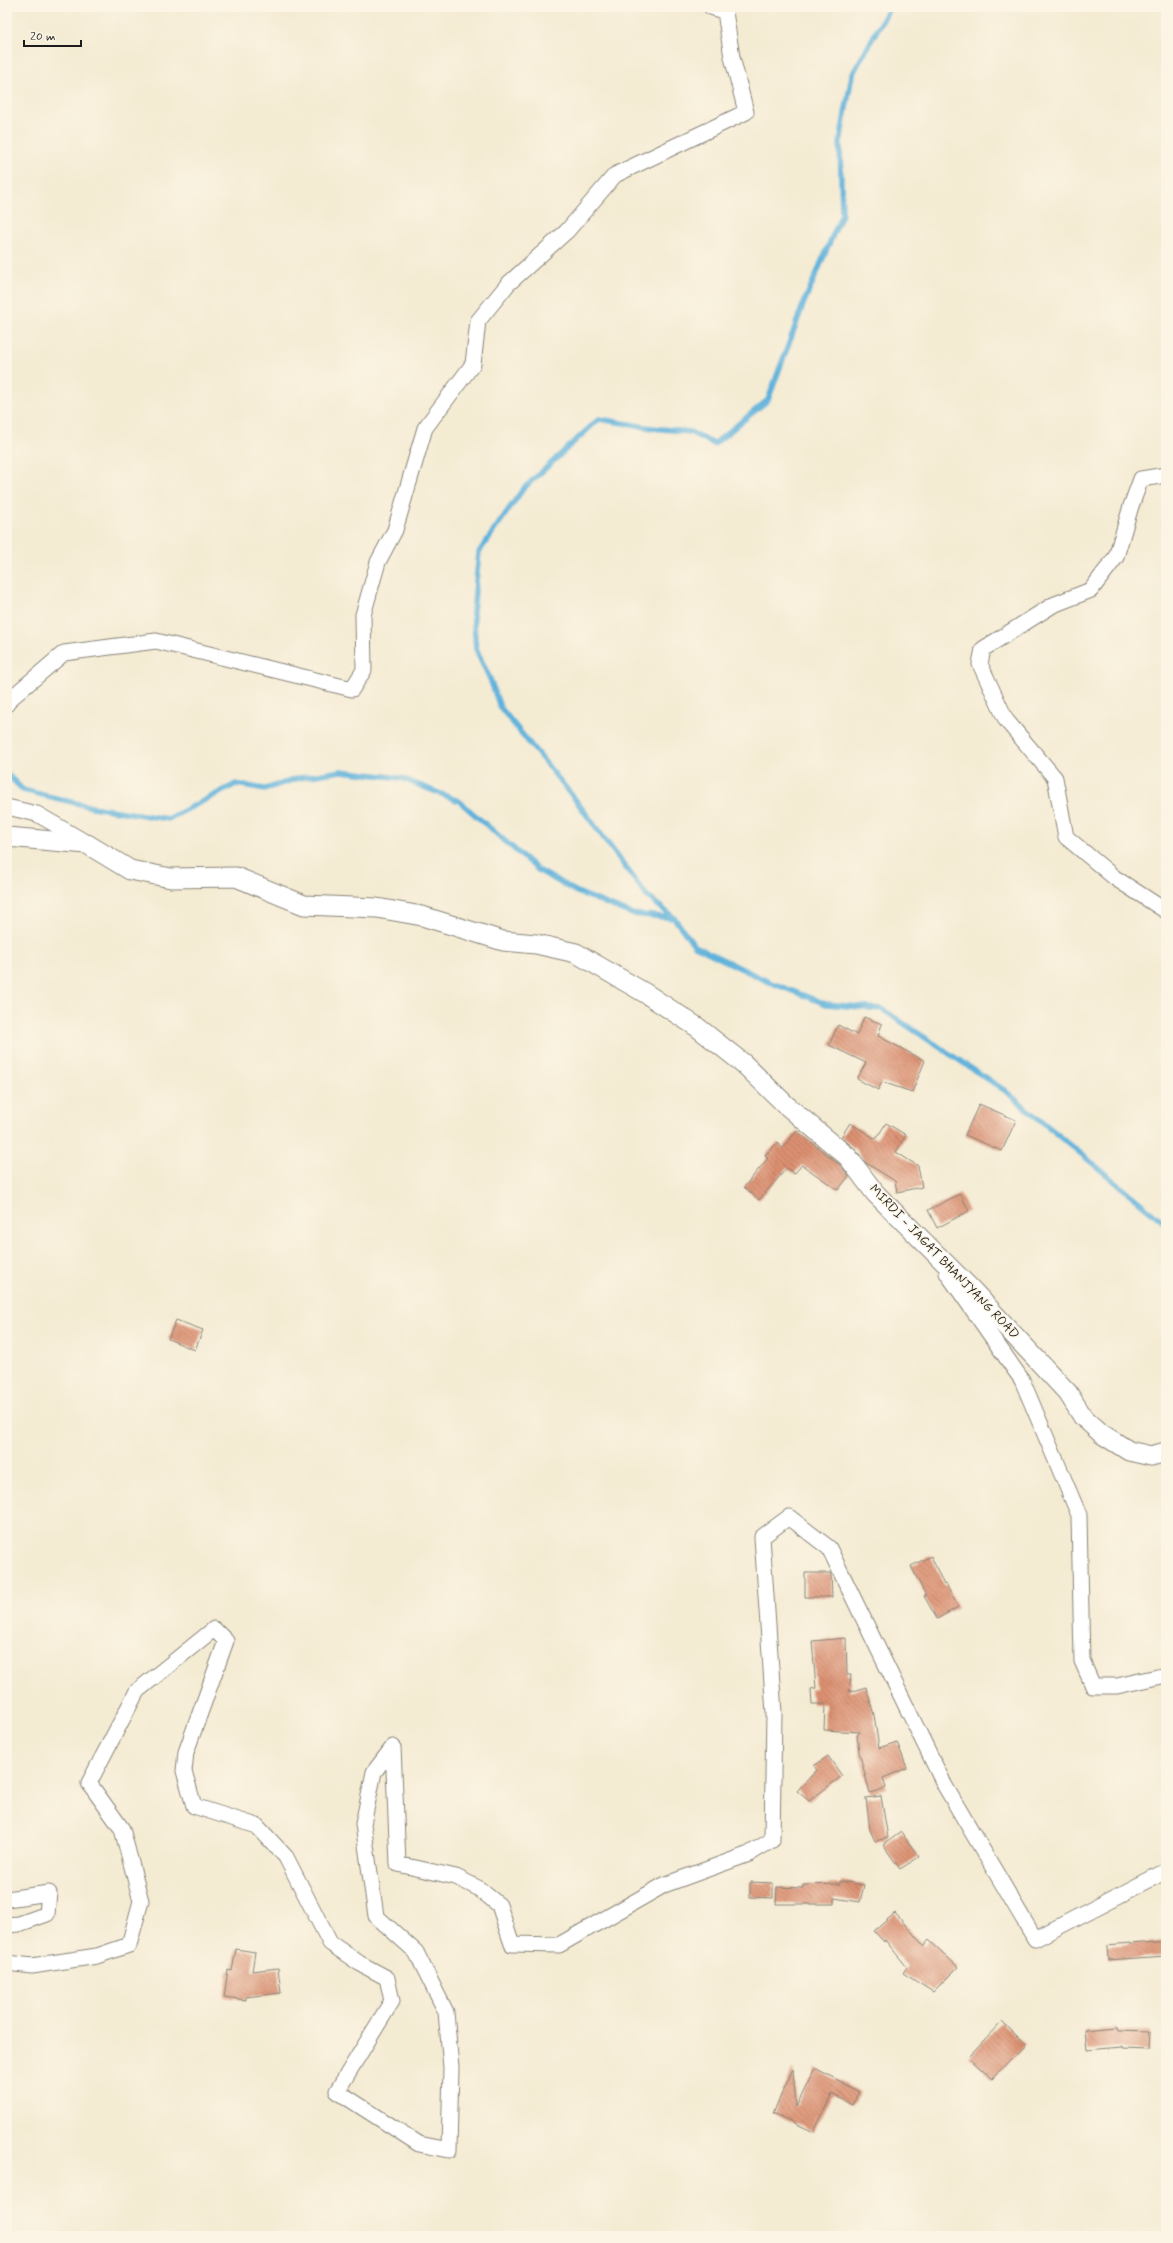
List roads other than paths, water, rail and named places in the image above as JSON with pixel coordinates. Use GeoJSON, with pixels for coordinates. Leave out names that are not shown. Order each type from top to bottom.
{"type":"FeatureCollection","features":[{"type":"Feature","properties":{"kind":"street"},"geometry":{"type":"LineString","coordinates":[[7,704],[10,699],[64,652],[156,641],[352,689],[364,670],[363,615],[378,562],[395,530],[425,428],[473,364],[478,321],[508,284],[567,231],[615,175],[746,112],[732,57],[725,12],[711,7]]}},
{"type":"Feature","properties":{"kind":"street"},"geometry":{"type":"LineString","coordinates":[[1166,475],[1141,479],[1131,506],[1116,557],[1091,590],[1053,605],[983,649],[980,664],[1006,720],[1055,778],[1066,837],[1116,878],[1166,911]]}},
{"type":"Feature","properties":{"kind":"street"},"geometry":{"type":"LineString","coordinates":[[7,807],[37,814],[87,844]]}},
{"type":"Feature","properties":{"kind":"street","name":"MIRDI - JAGAT BHANJYANG ROAD"},"geometry":{"type":"LineString","coordinates":[[7,837],[87,844],[130,870],[171,878],[236,877],[304,905],[377,908],[422,916],[503,941],[536,944],[576,953],[645,993],[691,1023],[744,1064],[786,1105],[848,1157],[875,1193],[922,1238],[1068,1393],[1083,1417],[1102,1434],[1129,1451],[1151,1456],[1166,1452]]}},
{"type":"Feature","properties":{"kind":"street"},"geometry":{"type":"LineString","coordinates":[[922,1238],[1022,1380],[1079,1515],[1082,1661],[1093,1686],[1117,1686],[1166,1675]]}},
{"type":"Feature","properties":{"kind":"street"},"geometry":{"type":"LineString","coordinates":[[7,1963],[32,1966],[97,1956],[129,1945],[140,1901],[122,1829],[89,1782],[138,1691],[214,1629],[226,1641],[186,1752],[184,1770],[194,1806],[257,1826],[286,1856],[330,1943],[359,1963],[387,1978],[392,2001],[337,2092],[419,2144],[449,2150],[452,2067],[446,2012],[416,1952],[376,1916],[363,1824],[374,1772],[393,1747],[398,1864],[456,1877],[478,1888],[499,1905],[512,1944],[559,1945],[664,1886],[755,1851],[772,1840],[774,1713],[762,1538],[789,1517],[830,1548],[945,1786],[1035,1939],[1166,1871]]}},
{"type":"Feature","properties":{"kind":"street"},"geometry":{"type":"LineString","coordinates":[[7,1899],[49,1893],[47,1914],[19,1924],[7,1925]]}},
{"type":"Feature","properties":{"kind":"waterway"},"geometry":{"type":"LineString","coordinates":[[890,7],[852,75],[840,142],[842,214],[803,305],[768,400],[714,444],[690,432],[652,428],[599,419],[523,489],[479,552],[473,612],[476,649],[490,679],[500,707],[574,798],[647,896],[674,918],[695,946],[769,982],[826,1004],[882,1009],[1004,1090],[1166,1224]]}},
{"type":"Feature","properties":{"kind":"waterway"},"geometry":{"type":"LineString","coordinates":[[7,774],[23,790],[92,807],[168,819],[236,784],[265,789],[299,778],[341,771],[401,778],[459,801],[538,870],[577,892],[632,914],[674,918]]}}]}
